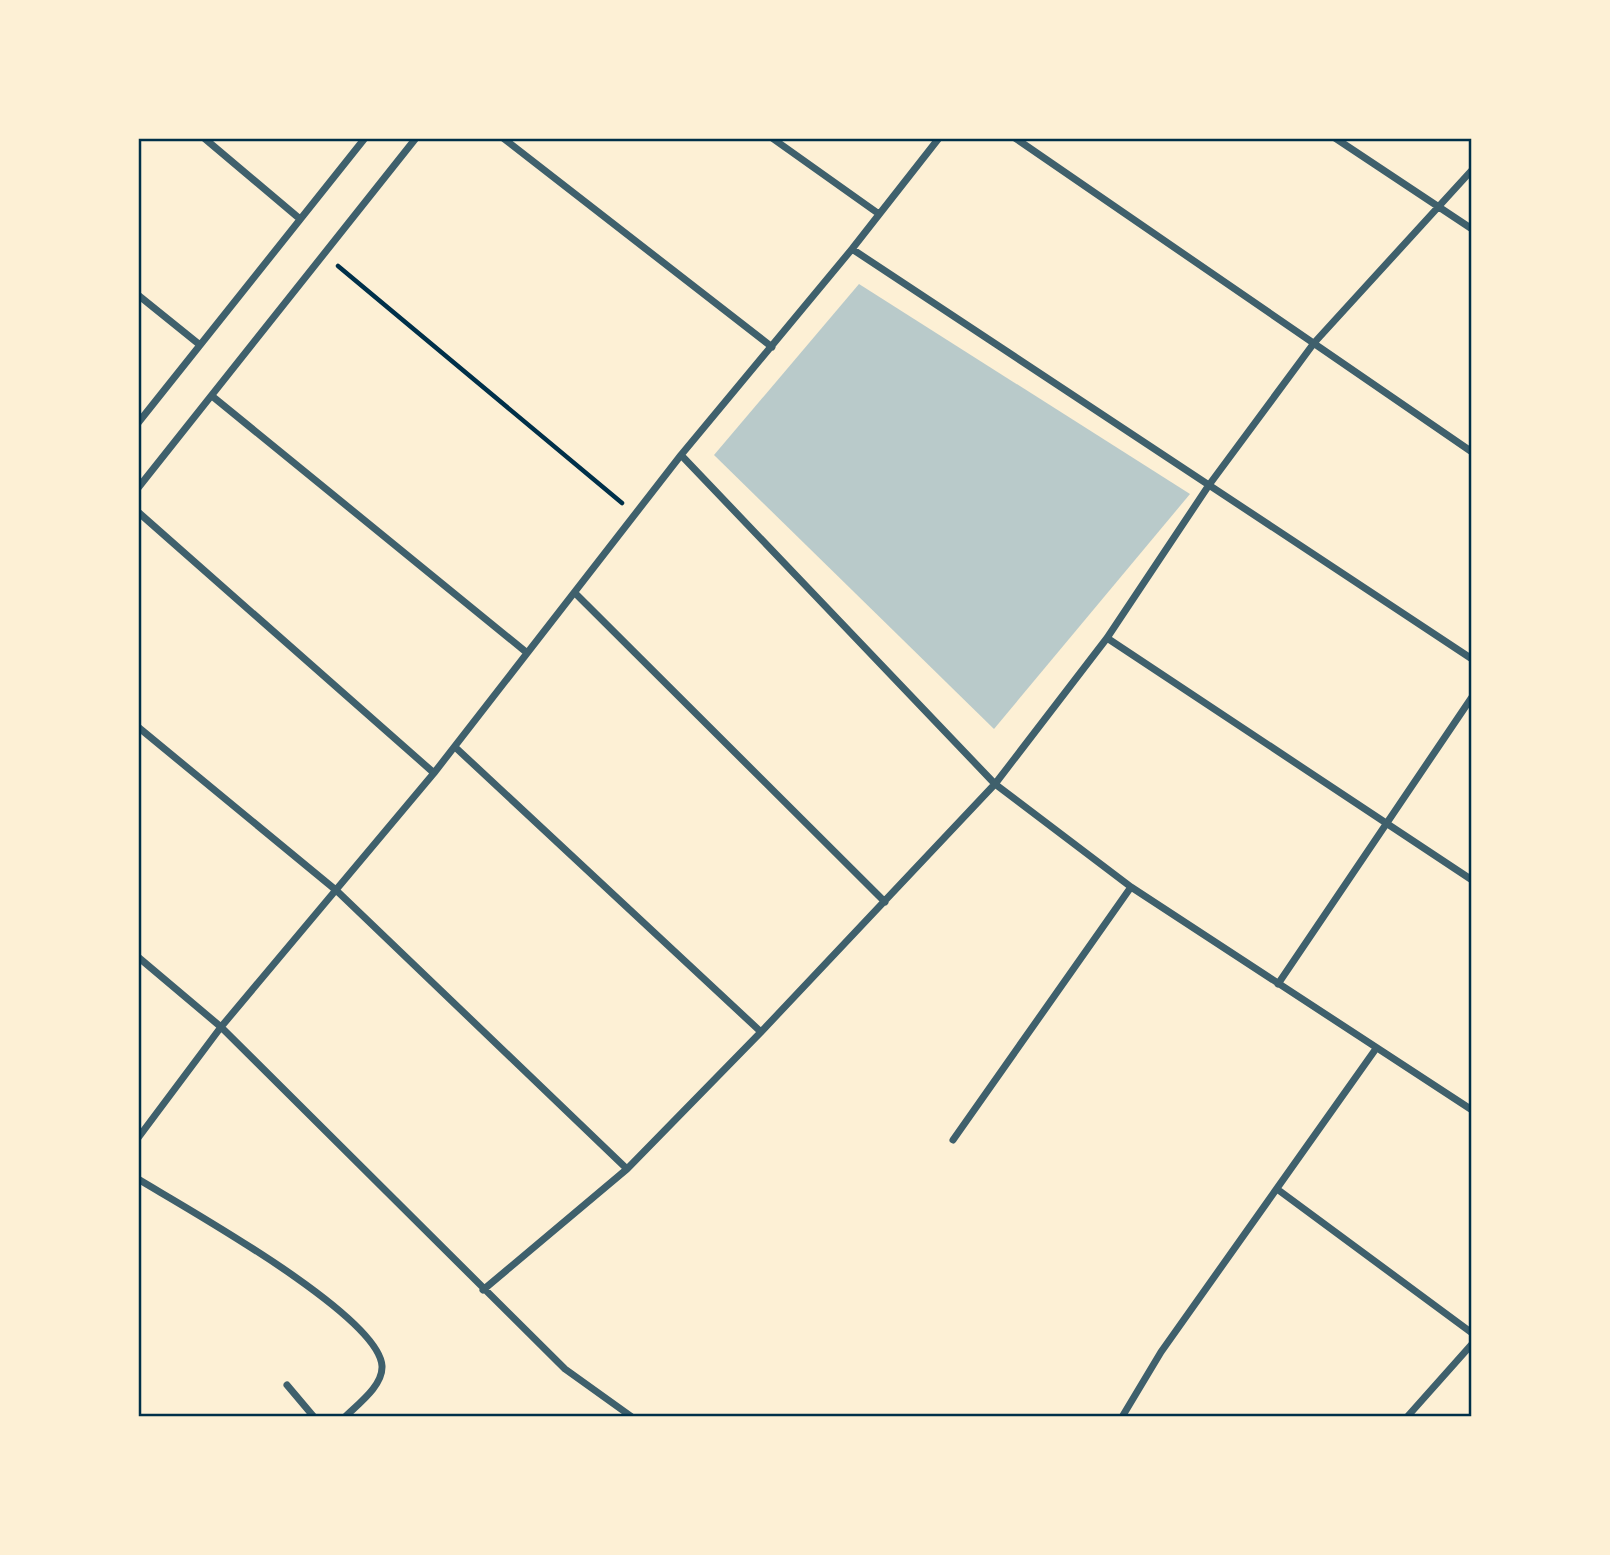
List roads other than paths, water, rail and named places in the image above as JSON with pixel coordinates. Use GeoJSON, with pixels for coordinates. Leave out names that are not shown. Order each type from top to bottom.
{"type":"FeatureCollection","features":[{"type":"Feature","properties":{"kind":"street"},"geometry":{"type":"LineString","coordinates":[[204,138],[300,219]]}},
{"type":"Feature","properties":{"kind":"street"},"geometry":{"type":"LineString","coordinates":[[138,423],[365,138]]}},
{"type":"Feature","properties":{"kind":"street"},"geometry":{"type":"LineString","coordinates":[[138,488],[416,138]]}},
{"type":"Feature","properties":{"kind":"street"},"geometry":{"type":"LineString","coordinates":[[503,138],[772,346]]}},
{"type":"Feature","properties":{"kind":"street"},"geometry":{"type":"LineString","coordinates":[[772,138],[879,214]]}},
{"type":"Feature","properties":{"kind":"street"},"geometry":{"type":"LineString","coordinates":[[138,1138],[221,1027],[455,747],[681,455],[852,249],[939,138]]}},
{"type":"Feature","properties":{"kind":"street"},"geometry":{"type":"LineString","coordinates":[[1015,138],[1472,452]]}},
{"type":"Feature","properties":{"kind":"street"},"geometry":{"type":"LineString","coordinates":[[1335,138],[1472,229]]}},
{"type":"Feature","properties":{"kind":"street"},"geometry":{"type":"LineString","coordinates":[[483,1290],[627,1169],[761,1032],[995,784],[1107,638],[1209,485],[1314,343],[1472,170]]}},
{"type":"Feature","properties":{"kind":"street"},"geometry":{"type":"LineString","coordinates":[[852,249],[1472,659]]}},
{"type":"Feature","properties":{"kind":"street"},"geometry":{"type":"LineString","coordinates":[[138,295],[200,345]]}},
{"type":"Feature","properties":{"kind":"street"},"geometry":{"type":"LineString","coordinates":[[212,396],[527,652]]}},
{"type":"Feature","properties":{"kind":"street"},"geometry":{"type":"LineString","coordinates":[[681,455],[995,784],[1131,887],[1472,1110]]}},
{"type":"Feature","properties":{"kind":"street"},"geometry":{"type":"LineString","coordinates":[[138,512],[433,773]]}},
{"type":"Feature","properties":{"kind":"street"},"geometry":{"type":"LineString","coordinates":[[576,594],[885,902]]}},
{"type":"Feature","properties":{"kind":"street"},"geometry":{"type":"LineString","coordinates":[[1107,638],[1472,880]]}},
{"type":"Feature","properties":{"kind":"street"},"geometry":{"type":"LineString","coordinates":[[1278,984],[1472,697]]}},
{"type":"Feature","properties":{"kind":"street"},"geometry":{"type":"LineString","coordinates":[[138,727],[337,891],[627,1169]]}},
{"type":"Feature","properties":{"kind":"street"},"geometry":{"type":"LineString","coordinates":[[455,747],[761,1032]]}},
{"type":"Feature","properties":{"kind":"street"},"geometry":{"type":"LineString","coordinates":[[953,1140],[1131,887]]}},
{"type":"Feature","properties":{"kind":"street"},"geometry":{"type":"LineString","coordinates":[[138,957],[221,1027],[565,1369],[632,1417]]}},
{"type":"Feature","properties":{"kind":"street"},"geometry":{"type":"LineString","coordinates":[[1122,1417],[1161,1352],[1375,1049]]}},
{"type":"Feature","properties":{"kind":"street"},"geometry":{"type":"LineString","coordinates":[[138,1179],[241,1241],[344,1312],[377,1351],[382,1365],[380,1378],[367,1396],[345,1417]]}},
{"type":"Feature","properties":{"kind":"street"},"geometry":{"type":"LineString","coordinates":[[1277,1189],[1472,1333]]}},
{"type":"Feature","properties":{"kind":"street"},"geometry":{"type":"LineString","coordinates":[[1407,1417],[1472,1344]]}},
{"type":"Feature","properties":{"kind":"street"},"geometry":{"type":"LineString","coordinates":[[287,1384],[314,1417]]}}]}
